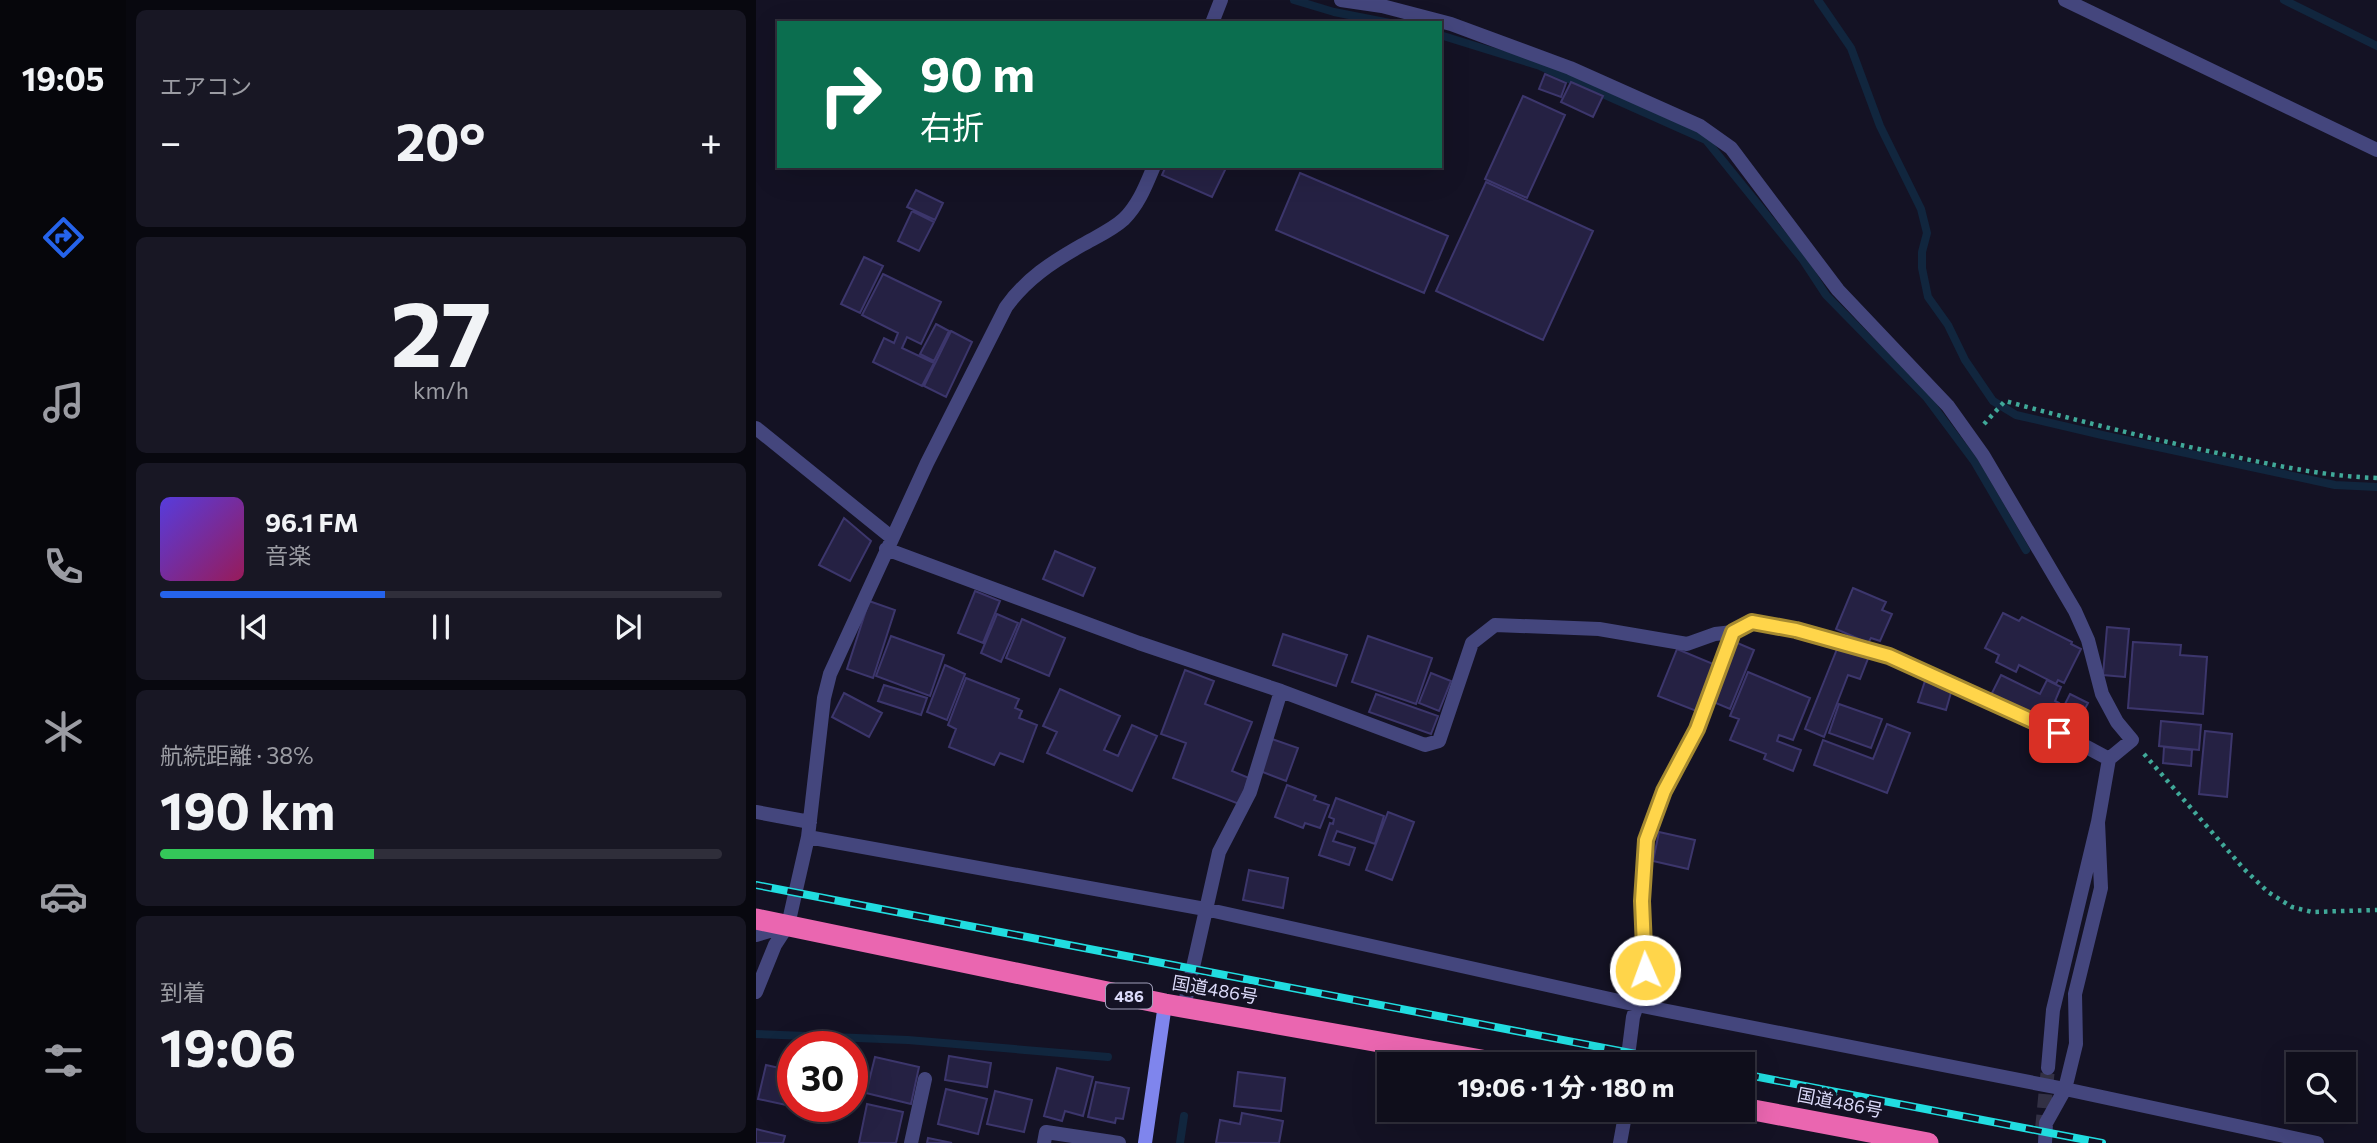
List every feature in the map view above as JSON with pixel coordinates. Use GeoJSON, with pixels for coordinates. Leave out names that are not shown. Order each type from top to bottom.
{"type":"FeatureCollection","features":[{"type":"Feature","properties":{"kind":"highway","name":"国道486号"},"geometry":{"type":"LineString","coordinates":[[756,919],[1174,1005],[1437,1052]]}},
{"type":"Feature","properties":{"kind":"highway","name":"国道486号"},"geometry":{"type":"LineString","coordinates":[[1755,1110],[1928,1143]]}},
{"type":"Feature","properties":{"kind":"street"},"geometry":{"type":"LineString","coordinates":[[1213,21],[1221,0]]}},
{"type":"Feature","properties":{"kind":"street"},"geometry":{"type":"LineString","coordinates":[[1341,0],[1382,6],[1440,21]]}},
{"type":"Feature","properties":{"kind":"street"},"geometry":{"type":"LineString","coordinates":[[2065,0],[2377,150]]}},
{"type":"Feature","properties":{"kind":"street"},"geometry":{"type":"LineString","coordinates":[[1442,22],[1570,68],[1700,126],[1731,148],[1838,290],[1948,407],[1983,455],[2075,611],[2088,640],[2102,694],[2117,722],[2132,740],[2109,759],[2098,822],[2053,1010],[2048,1068]]}},
{"type":"Feature","properties":{"kind":"street"},"geometry":{"type":"LineString","coordinates":[[756,992],[775,945],[788,925],[809,829],[824,698],[830,674],[889,543],[1006,307],[1036,274],[1123,220],[1143,192],[1152,168]]}},
{"type":"Feature","properties":{"kind":"street"},"geometry":{"type":"LineString","coordinates":[[756,428],[889,543],[1139,643],[1281,691],[1414,742],[1433,744],[1439,741],[1466,655],[1472,643],[1495,625],[1598,629],[1687,644],[1715,634],[1733,632],[1752,622],[1796,630],[1889,656],[2109,759]]}},
{"type":"Feature","properties":{"kind":"street"},"geometry":{"type":"LineString","coordinates":[[1629,1052],[1633,1017],[1645,970],[1642,901],[1646,840],[1664,791],[1697,729],[1733,632]]}},
{"type":"Feature","properties":{"kind":"street"},"geometry":{"type":"LineString","coordinates":[[1145,1143],[1174,1005],[1205,909],[1219,852],[1250,792],[1281,691]]}},
{"type":"Feature","properties":{"kind":"street"},"geometry":{"type":"LineString","coordinates":[[756,812],[809,829],[1205,909],[1637,1005],[2065,1089],[2316,1143]]}},
{"type":"Feature","properties":{"kind":"street"},"geometry":{"type":"LineString","coordinates":[[2045,1143],[2046,1123],[2065,1089],[2076,1044],[2075,994],[2101,888],[2098,822]]}},
{"type":"Feature","properties":{"kind":"street"},"geometry":{"type":"LineString","coordinates":[[756,935],[788,925]]}},
{"type":"Feature","properties":{"kind":"street"},"geometry":{"type":"LineString","coordinates":[[911,1143],[925,1079]]}},
{"type":"Feature","properties":{"kind":"street"},"geometry":{"type":"LineString","coordinates":[[1620,1143],[1624,1122]]}},
{"type":"Feature","properties":{"kind":"street"},"geometry":{"type":"LineString","coordinates":[[1044,1143],[1046,1132],[1119,1143]]}},
{"type":"Feature","properties":{"kind":"path"},"geometry":{"type":"LineString","coordinates":[[1998,408],[2005,401],[2094,426],[2293,470],[2343,477],[2377,478]]}},
{"type":"Feature","properties":{"kind":"path"},"geometry":{"type":"LineString","coordinates":[[2132,740],[2244,869],[2268,892],[2292,906],[2312,912],[2377,910]]}},
{"type":"Feature","properties":{"kind":"building"},"geometry":{"type":"Polygon","coordinates":[[[1545,74],[1566,83],[1561,97],[1539,89],[1545,74]]]}},
{"type":"Feature","properties":{"kind":"building"},"geometry":{"type":"Polygon","coordinates":[[[1571,82],[1603,96],[1593,117],[1561,102],[1571,82]]]}},
{"type":"Feature","properties":{"kind":"building"},"geometry":{"type":"Polygon","coordinates":[[[1523,96],[1565,115],[1527,198],[1485,179],[1523,96]]]}},
{"type":"Feature","properties":{"kind":"building"},"geometry":{"type":"Polygon","coordinates":[[[1165,168],[1226,168],[1212,197],[1162,175],[1165,168]]]}},
{"type":"Feature","properties":{"kind":"building"},"geometry":{"type":"Polygon","coordinates":[[[1300,173],[1448,236],[1424,293],[1276,230],[1300,173]]]}},
{"type":"Feature","properties":{"kind":"building"},"geometry":{"type":"Polygon","coordinates":[[[1486,182],[1593,231],[1543,340],[1436,291],[1486,182]]]}},
{"type":"Feature","properties":{"kind":"building"},"geometry":{"type":"Polygon","coordinates":[[[916,190],[943,203],[935,220],[907,207],[916,190]]]}},
{"type":"Feature","properties":{"kind":"building"},"geometry":{"type":"Polygon","coordinates":[[[912,211],[934,222],[919,251],[898,241],[912,211]]]}},
{"type":"Feature","properties":{"kind":"building"},"geometry":{"type":"Polygon","coordinates":[[[864,257],[883,266],[860,313],[841,304],[864,257]]]}},
{"type":"Feature","properties":{"kind":"building"},"geometry":{"type":"Polygon","coordinates":[[[883,274],[941,302],[921,344],[907,337],[902,348],[934,363],[922,386],[873,362],[884,338],[894,343],[898,333],[862,315],[883,274]]]}},
{"type":"Feature","properties":{"kind":"building"},"geometry":{"type":"Polygon","coordinates":[[[936,324],[949,331],[934,361],[920,354],[936,324]]]}},
{"type":"Feature","properties":{"kind":"building"},"geometry":{"type":"Polygon","coordinates":[[[951,331],[972,342],[946,397],[924,386],[951,331]]]}},
{"type":"Feature","properties":{"kind":"building"},"geometry":{"type":"Polygon","coordinates":[[[844,518],[871,541],[850,581],[819,565],[844,518]]]}},
{"type":"Feature","properties":{"kind":"building"},"geometry":{"type":"Polygon","coordinates":[[[1055,551],[1095,568],[1083,596],[1043,579],[1055,551]]]}},
{"type":"Feature","properties":{"kind":"building"},"geometry":{"type":"Polygon","coordinates":[[[1853,588],[1886,602],[1882,610],[1892,614],[1880,641],[1871,638],[1868,643],[1836,629],[1853,588]]]}},
{"type":"Feature","properties":{"kind":"building"},"geometry":{"type":"Polygon","coordinates":[[[975,591],[1000,601],[983,643],[958,633],[975,591]]]}},
{"type":"Feature","properties":{"kind":"building"},"geometry":{"type":"Polygon","coordinates":[[[869,601],[895,610],[873,678],[847,669],[869,601]]]}},
{"type":"Feature","properties":{"kind":"building"},"geometry":{"type":"Polygon","coordinates":[[[2003,613],[2019,621],[2022,617],[2081,649],[2064,683],[2058,680],[2056,684],[2019,665],[2016,672],[1996,662],[1999,655],[1985,648],[2003,613]]]}},
{"type":"Feature","properties":{"kind":"building"},"geometry":{"type":"Polygon","coordinates":[[[997,614],[1018,623],[1001,662],[981,653],[997,614]]]}},
{"type":"Feature","properties":{"kind":"building"},"geometry":{"type":"Polygon","coordinates":[[[1022,619],[1065,638],[1049,676],[1006,658],[1022,619]]]}},
{"type":"Feature","properties":{"kind":"building"},"geometry":{"type":"Polygon","coordinates":[[[2107,627],[2129,629],[2125,677],[2103,675],[2107,627]]]}},
{"type":"Feature","properties":{"kind":"building"},"geometry":{"type":"Polygon","coordinates":[[[1283,634],[1347,655],[1336,686],[1273,665],[1283,634]]]}},
{"type":"Feature","properties":{"kind":"building"},"geometry":{"type":"Polygon","coordinates":[[[891,636],[944,655],[930,696],[876,676],[891,636]]]}},
{"type":"Feature","properties":{"kind":"building"},"geometry":{"type":"Polygon","coordinates":[[[1368,636],[1432,658],[1416,704],[1352,682],[1368,636]]]}},
{"type":"Feature","properties":{"kind":"building"},"geometry":{"type":"Polygon","coordinates":[[[1735,642],[1754,650],[1730,709],[1711,701],[1735,642]]]}},
{"type":"Feature","properties":{"kind":"building"},"geometry":{"type":"Polygon","coordinates":[[[2133,642],[2181,645],[2180,655],[2207,657],[2203,714],[2128,708],[2133,642]]]}},
{"type":"Feature","properties":{"kind":"building"},"geometry":{"type":"Polygon","coordinates":[[[1839,644],[1869,656],[1860,679],[1848,675],[1824,737],[1805,729],[1839,644]]]}},
{"type":"Feature","properties":{"kind":"building"},"geometry":{"type":"Polygon","coordinates":[[[1677,649],[1718,666],[1699,712],[1658,696],[1677,649]]]}},
{"type":"Feature","properties":{"kind":"building"},"geometry":{"type":"Polygon","coordinates":[[[945,665],[965,674],[947,720],[927,712],[945,665]]]}},
{"type":"Feature","properties":{"kind":"building"},"geometry":{"type":"Polygon","coordinates":[[[1185,670],[1214,681],[1205,704],[1252,722],[1232,771],[1249,778],[1239,804],[1173,778],[1186,743],[1161,734],[1185,670]]]}},
{"type":"Feature","properties":{"kind":"building"},"geometry":{"type":"Polygon","coordinates":[[[1748,672],[1810,698],[1793,740],[1779,735],[1777,741],[1801,750],[1793,771],[1764,759],[1766,754],[1730,740],[1739,719],[1730,716],[1748,672]]]}},
{"type":"Feature","properties":{"kind":"building"},"geometry":{"type":"Polygon","coordinates":[[[1431,673],[1451,681],[1439,711],[1419,703],[1431,673]]]}},
{"type":"Feature","properties":{"kind":"building"},"geometry":{"type":"Polygon","coordinates":[[[2001,675],[2040,694],[2047,680],[2061,687],[2055,701],[2059,703],[2048,725],[1990,697],[2001,675]]]}},
{"type":"Feature","properties":{"kind":"building"},"geometry":{"type":"Polygon","coordinates":[[[966,678],[1019,699],[1015,708],[1022,711],[1019,718],[1037,725],[1023,762],[1000,753],[994,765],[949,747],[956,729],[948,725],[966,678]]]}},
{"type":"Feature","properties":{"kind":"building"},"geometry":{"type":"Polygon","coordinates":[[[1925,681],[1952,689],[1946,710],[1918,702],[1925,681]]]}},
{"type":"Feature","properties":{"kind":"building"},"geometry":{"type":"Polygon","coordinates":[[[884,685],[927,698],[921,715],[878,701],[884,685]]]}},
{"type":"Feature","properties":{"kind":"building"},"geometry":{"type":"Polygon","coordinates":[[[1060,689],[1120,716],[1104,750],[1118,756],[1132,725],[1157,736],[1132,791],[1047,753],[1057,732],[1043,726],[1060,689]]]}},
{"type":"Feature","properties":{"kind":"building"},"geometry":{"type":"Polygon","coordinates":[[[844,693],[882,713],[869,737],[832,717],[844,693]]]}},
{"type":"Feature","properties":{"kind":"building"},"geometry":{"type":"Polygon","coordinates":[[[1376,694],[1438,716],[1431,734],[1369,712],[1376,694]]]}},
{"type":"Feature","properties":{"kind":"building"},"geometry":{"type":"Polygon","coordinates":[[[2070,694],[2088,703],[2073,731],[2056,722],[2070,694]]]}},
{"type":"Feature","properties":{"kind":"building"},"geometry":{"type":"Polygon","coordinates":[[[1839,704],[1882,719],[1871,748],[1829,733],[1839,704]]]}},
{"type":"Feature","properties":{"kind":"building"},"geometry":{"type":"Polygon","coordinates":[[[2161,721],[2201,725],[2199,750],[2159,746],[2161,721]]]}},
{"type":"Feature","properties":{"kind":"building"},"geometry":{"type":"Polygon","coordinates":[[[1887,724],[1910,733],[1887,793],[1814,765],[1823,740],[1873,759],[1887,724]]]}},
{"type":"Feature","properties":{"kind":"building"},"geometry":{"type":"Polygon","coordinates":[[[2205,731],[2232,734],[2227,797],[2199,794],[2205,731]]]}},
{"type":"Feature","properties":{"kind":"building"},"geometry":{"type":"Polygon","coordinates":[[[1272,739],[1298,748],[1286,781],[1260,771],[1272,739]]]}},
{"type":"Feature","properties":{"kind":"building"},"geometry":{"type":"Polygon","coordinates":[[[2164,747],[2192,750],[2191,766],[2163,763],[2164,747]]]}},
{"type":"Feature","properties":{"kind":"building"},"geometry":{"type":"Polygon","coordinates":[[[1287,785],[1316,796],[1314,800],[1329,805],[1320,828],[1305,823],[1303,828],[1275,817],[1287,785]]]}},
{"type":"Feature","properties":{"kind":"building"},"geometry":{"type":"Polygon","coordinates":[[[1336,798],[1384,816],[1375,844],[1337,831],[1333,841],[1355,848],[1349,865],[1319,855],[1330,823],[1333,824],[1334,819],[1329,817],[1336,798]]]}},
{"type":"Feature","properties":{"kind":"building"},"geometry":{"type":"Polygon","coordinates":[[[1388,812],[1414,822],[1392,880],[1366,870],[1388,812]]]}},
{"type":"Feature","properties":{"kind":"building"},"geometry":{"type":"Polygon","coordinates":[[[1659,832],[1695,840],[1688,869],[1653,861],[1659,832]]]}},
{"type":"Feature","properties":{"kind":"building"},"geometry":{"type":"Polygon","coordinates":[[[1249,870],[1288,878],[1283,908],[1243,900],[1249,870]]]}},
{"type":"Feature","properties":{"kind":"building"},"geometry":{"type":"Polygon","coordinates":[[[949,1056],[991,1063],[987,1087],[945,1080],[949,1056]]]}},
{"type":"Feature","properties":{"kind":"building"},"geometry":{"type":"Polygon","coordinates":[[[875,1057],[919,1067],[911,1104],[868,1093],[875,1057]]]}},
{"type":"Feature","properties":{"kind":"building"},"geometry":{"type":"Polygon","coordinates":[[[766,1065],[777,1067],[777,1103],[758,1099],[766,1065]]]}},
{"type":"Feature","properties":{"kind":"building"},"geometry":{"type":"Polygon","coordinates":[[[1057,1068],[1093,1077],[1083,1116],[1065,1111],[1062,1121],[1044,1116],[1057,1068]]]}},
{"type":"Feature","properties":{"kind":"building"},"geometry":{"type":"Polygon","coordinates":[[[1238,1072],[1285,1078],[1281,1111],[1234,1106],[1238,1072]]]}},
{"type":"Feature","properties":{"kind":"building"},"geometry":{"type":"Polygon","coordinates":[[[1096,1082],[1129,1088],[1123,1119],[1116,1118],[1115,1123],[1088,1117],[1096,1082]]]}},
{"type":"Feature","properties":{"kind":"building"},"geometry":{"type":"Polygon","coordinates":[[[946,1089],[987,1099],[978,1134],[938,1124],[946,1089]]]}},
{"type":"Feature","properties":{"kind":"building"},"geometry":{"type":"Polygon","coordinates":[[[995,1091],[1032,1100],[1024,1132],[987,1124],[995,1091]]]}},
{"type":"Feature","properties":{"kind":"building"},"geometry":{"type":"Polygon","coordinates":[[[868,1104],[903,1112],[896,1143],[859,1143],[863,1122],[868,1122],[868,1104]]]}},
{"type":"Feature","properties":{"kind":"building"},"geometry":{"type":"Polygon","coordinates":[[[1242,1113],[1283,1121],[1279,1143],[1216,1143],[1220,1120],[1240,1124],[1242,1113]]]}},
{"type":"Feature","properties":{"kind":"building"},"geometry":{"type":"Polygon","coordinates":[[[756,1129],[785,1136],[783,1143],[756,1143],[756,1129]]]}},
{"type":"Feature","properties":{"kind":"building"},"geometry":{"type":"Polygon","coordinates":[[[928,1138],[952,1143],[927,1143],[928,1138]]]}},
{"type":"Feature","properties":{"kind":"waterway"},"geometry":{"type":"LineString","coordinates":[[1294,0],[1334,12],[1380,21]]}},
{"type":"Feature","properties":{"kind":"waterway"},"geometry":{"type":"LineString","coordinates":[[1818,0],[1851,48],[1880,126],[1921,209],[1927,233],[1922,252],[1922,268],[1928,297],[1948,325],[1965,360],[1993,401],[2016,415],[2102,435],[2335,485],[2377,487]]}},
{"type":"Feature","properties":{"kind":"waterway"},"geometry":{"type":"LineString","coordinates":[[2284,0],[2377,46]]}},
{"type":"Feature","properties":{"kind":"waterway"},"geometry":{"type":"LineString","coordinates":[[1442,36],[1540,66],[1706,140],[1803,260],[1826,295],[1927,398],[1974,461],[2026,550]]}},
{"type":"Feature","properties":{"kind":"waterway"},"geometry":{"type":"LineString","coordinates":[[756,1034],[908,1040],[1108,1057]]}},
{"type":"Feature","properties":{"kind":"waterway"},"geometry":{"type":"LineString","coordinates":[[1180,1143],[1184,1116]]}},
{"type":"Feature","properties":{"kind":"tunnel"},"geometry":{"type":"LineString","coordinates":[[2042,1129],[2048,1068]]}},
{"type":"Feature","properties":{"kind":"railway"},"geometry":{"type":"LineString","coordinates":[[756,885],[1626,1052]]}},
{"type":"Feature","properties":{"kind":"railway"},"geometry":{"type":"LineString","coordinates":[[1755,1076],[2102,1143]]}},
{"type":"Feature","properties":{"kind":"route"},"geometry":{"type":"LineString","coordinates":[[1645,970],[1642,901],[1646,840],[1664,791],[1697,729],[1733,632],[1752,622],[1796,630],[1889,656],[2059,733]]}}]}
